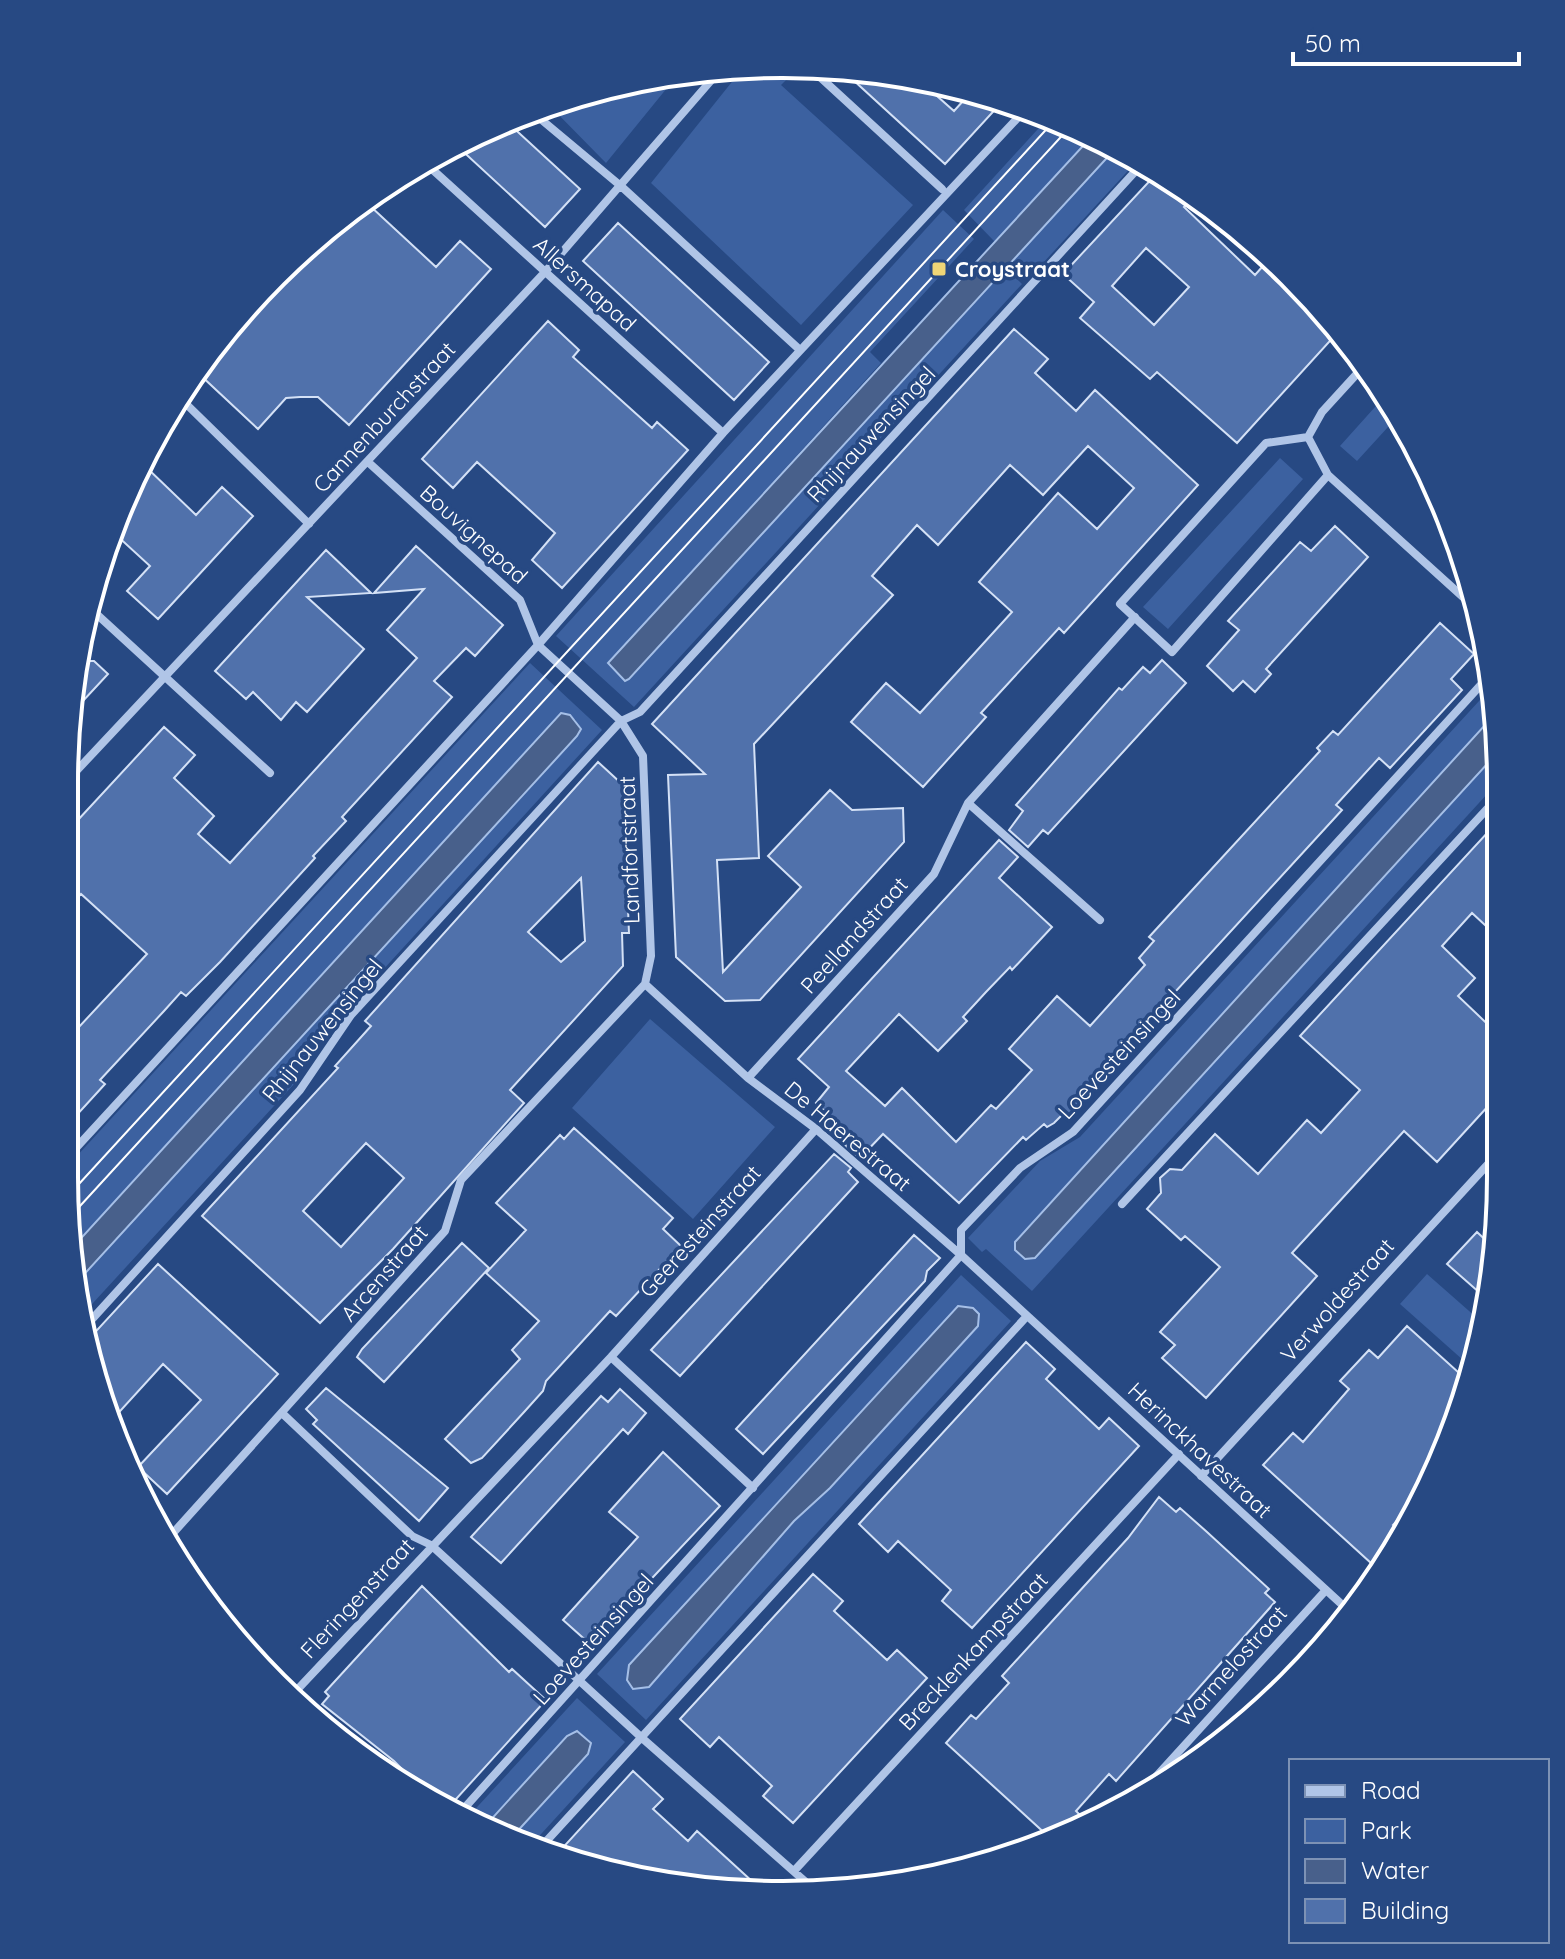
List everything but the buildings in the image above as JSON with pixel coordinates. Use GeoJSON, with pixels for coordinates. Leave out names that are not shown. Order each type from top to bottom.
{"type":"FeatureCollection","features":[{"type":"Feature","properties":{"kind":"street"},"geometry":{"type":"LineString","coordinates":[[823,80],[942,189]]}},
{"type":"Feature","properties":{"kind":"street","name":"Cannenburchstraat"},"geometry":{"type":"LineString","coordinates":[[79,768],[545,272],[710,82]]}},
{"type":"Feature","properties":{"kind":"street"},"geometry":{"type":"LineString","coordinates":[[78,1146],[538,645],[723,433],[1017,118]]}},
{"type":"Feature","properties":{"kind":"street"},"geometry":{"type":"LineString","coordinates":[[542,120],[622,187],[800,350]]}},
{"type":"Feature","properties":{"kind":"street","name":"Allersmapad"},"geometry":{"type":"LineString","coordinates":[[433,170],[723,433]]}},
{"type":"Feature","properties":{"kind":"street","name":"Rhijnauwensingel"},"geometry":{"type":"LineString","coordinates":[[93,1318],[300,1090],[351,1015],[621,721],[640,712],[1135,172]]}},
{"type":"Feature","properties":{"kind":"street"},"geometry":{"type":"LineString","coordinates":[[1308,437],[1322,412],[1356,375]]}},
{"type":"Feature","properties":{"kind":"street"},"geometry":{"type":"LineString","coordinates":[[188,406],[309,524]]}},
{"type":"Feature","properties":{"kind":"street"},"geometry":{"type":"LineString","coordinates":[[1308,437],[1328,475],[1462,596]]}},
{"type":"Feature","properties":{"kind":"street"},"geometry":{"type":"LineString","coordinates":[[1308,437],[1266,443],[1120,604],[1172,652],[1328,475]]}},
{"type":"Feature","properties":{"kind":"street","name":"Bouvignepad"},"geometry":{"type":"LineString","coordinates":[[368,462],[520,600],[538,645]]}},
{"type":"Feature","properties":{"kind":"street"},"geometry":{"type":"LineString","coordinates":[[98,616],[270,773]]}},
{"type":"Feature","properties":{"kind":"street","name":"Peellandstraat"},"geometry":{"type":"LineString","coordinates":[[748,1078],[934,874],[968,803],[1135,617]]}},
{"type":"Feature","properties":{"kind":"street"},"geometry":{"type":"LineString","coordinates":[[538,645],[621,721]]}},
{"type":"Feature","properties":{"kind":"street","name":"Loevesteinsingel"},"geometry":{"type":"LineString","coordinates":[[466,1806],[961,1255],[961,1230],[1020,1168],[1073,1132],[1480,686]]}},
{"type":"Feature","properties":{"kind":"street","name":"Landfortstraat"},"geometry":{"type":"LineString","coordinates":[[621,721],[643,756],[651,956],[645,984]]}},
{"type":"Feature","properties":{"kind":"street"},"geometry":{"type":"LineString","coordinates":[[968,803],[1100,920]]}},
{"type":"Feature","properties":{"kind":"street"},"geometry":{"type":"LineString","coordinates":[[1122,1204],[1487,809]]}},
{"type":"Feature","properties":{"kind":"street","name":"De Haerestraat"},"geometry":{"type":"LineString","coordinates":[[645,984],[748,1078],[816,1129],[1027,1316]]}},
{"type":"Feature","properties":{"kind":"street","name":"Arcenstraat"},"geometry":{"type":"LineString","coordinates":[[174,1532],[445,1231],[461,1180],[645,984]]}},
{"type":"Feature","properties":{"kind":"street","name":"Geeresteinstraat"},"geometry":{"type":"LineString","coordinates":[[431,1545],[611,1357],[816,1129]]}},
{"type":"Feature","properties":{"kind":"street","name":"Verwoldestraat"},"geometry":{"type":"LineString","coordinates":[[1201,1476],[1487,1165]]}},
{"type":"Feature","properties":{"kind":"street"},"geometry":{"type":"LineString","coordinates":[[547,1840],[1027,1316]]}},
{"type":"Feature","properties":{"kind":"street","name":"Herinckhavestraat"},"geometry":{"type":"LineString","coordinates":[[1027,1316],[1342,1604]]}},
{"type":"Feature","properties":{"kind":"street"},"geometry":{"type":"LineString","coordinates":[[611,1357],[753,1488]]}},
{"type":"Feature","properties":{"kind":"street","name":"Fleringenstraat"},"geometry":{"type":"LineString","coordinates":[[283,1414],[412,1536],[431,1545],[642,1738],[804,1880]]}},
{"type":"Feature","properties":{"kind":"street","name":"Brecklenkampstraat"},"geometry":{"type":"LineString","coordinates":[[794,1871],[1179,1454]]}},
{"type":"Feature","properties":{"kind":"street"},"geometry":{"type":"LineString","coordinates":[[825,1538],[834,1546]]}},
{"type":"Feature","properties":{"kind":"street","name":"Fleringenstraat"},"geometry":{"type":"LineString","coordinates":[[299,1688],[431,1545]]}},
{"type":"Feature","properties":{"kind":"street","name":"Warmelostraat"},"geometry":{"type":"LineString","coordinates":[[1163,1769],[1326,1590]]}},
{"type":"Feature","properties":{"kind":"green space"},"geometry":{"type":"Polygon","coordinates":[[[788,78],[781,85],[913,205],[801,325],[651,183],[733,80],[788,78]]]}},
{"type":"Feature","properties":{"kind":"green space"},"geometry":{"type":"Polygon","coordinates":[[[667,88],[606,163],[558,114],[667,88]]]}},
{"type":"Feature","properties":{"kind":"green space"},"geometry":{"type":"Polygon","coordinates":[[[1040,127],[1083,146],[995,242],[964,210],[1040,127]]]}},
{"type":"Feature","properties":{"kind":"green space"},"geometry":{"type":"Polygon","coordinates":[[[1107,158],[1129,169],[1031,276],[1013,260],[1107,158]]]}},
{"type":"Feature","properties":{"kind":"green space"},"geometry":{"type":"Polygon","coordinates":[[[943,210],[974,239],[870,352],[881,363],[608,663],[629,679],[1006,268],[1022,284],[634,707],[556,636],[943,210]]]}},
{"type":"Feature","properties":{"kind":"green space"},"geometry":{"type":"Polygon","coordinates":[[[1377,405],[1390,425],[1357,461],[1340,446],[1377,405]]]}},
{"type":"Feature","properties":{"kind":"green space"},"geometry":{"type":"Polygon","coordinates":[[[1280,458],[1303,479],[1168,629],[1143,607],[1280,458]]]}},
{"type":"Feature","properties":{"kind":"green space"},"geometry":{"type":"Polygon","coordinates":[[[530,663],[602,730],[287,1075],[295,1083],[91,1306],[85,1273],[577,736],[576,720],[561,714],[81,1238],[78,1155],[530,663]]]}},
{"type":"Feature","properties":{"kind":"green space"},"geometry":{"type":"Polygon","coordinates":[[[1482,698],[1484,726],[1015,1242],[1035,1257],[1486,765],[1487,794],[1032,1291],[986,1249],[982,1252],[968,1238],[1040,1161],[1080,1137],[1482,698]]]}},
{"type":"Feature","properties":{"kind":"green space"},"geometry":{"type":"Polygon","coordinates":[[[650,1019],[775,1127],[693,1219],[572,1108],[650,1019]]]}},
{"type":"Feature","properties":{"kind":"green space"},"geometry":{"type":"Polygon","coordinates":[[[1427,1274],[1473,1314],[1463,1360],[1400,1304],[1427,1274]]]}},
{"type":"Feature","properties":{"kind":"green space"},"geometry":{"type":"Polygon","coordinates":[[[961,1275],[1011,1321],[646,1720],[597,1674],[961,1275]],[[958,1307],[805,1474],[649,1687],[794,1521],[830,1488],[978,1326],[958,1307]]]}},
{"type":"Feature","properties":{"kind":"green space"},"geometry":{"type":"Polygon","coordinates":[[[577,1698],[625,1742],[538,1837],[519,1829],[588,1754],[577,1731],[567,1736],[493,1818],[475,1810],[577,1698]]]}},
{"type":"Feature","properties":{"kind":"water"},"geometry":{"type":"Polygon","coordinates":[[[1083,146],[1107,158],[629,679],[625,681],[608,663],[1083,146]]]}},
{"type":"Feature","properties":{"kind":"water"},"geometry":{"type":"Polygon","coordinates":[[[561,713],[570,715],[581,729],[577,736],[85,1273],[81,1238],[561,713]]]}},
{"type":"Feature","properties":{"kind":"water"},"geometry":{"type":"Polygon","coordinates":[[[1484,726],[1486,765],[1035,1258],[1025,1259],[1015,1250],[1015,1242],[1484,726]]]}},
{"type":"Feature","properties":{"kind":"water"},"geometry":{"type":"Polygon","coordinates":[[[958,1306],[973,1308],[979,1314],[978,1326],[830,1488],[794,1521],[649,1687],[633,1689],[627,1680],[629,1665],[958,1306]]]}},
{"type":"Feature","properties":{"kind":"water"},"geometry":{"type":"Polygon","coordinates":[[[577,1731],[591,1743],[588,1754],[519,1829],[493,1818],[567,1736],[577,1731]]]}},
{"type":"Feature","properties":{"kind":"tram line"},"geometry":{"type":"LineString","coordinates":[[78,1185],[1046,130]]}},
{"type":"Feature","properties":{"kind":"tram line"},"geometry":{"type":"LineString","coordinates":[[79,1207],[1061,136]]}},
{"type":"Feature","properties":{"kind":"place","name":"Croystraat"},"geometry":{"type":"Point","coordinates":[939,269]}}]}
